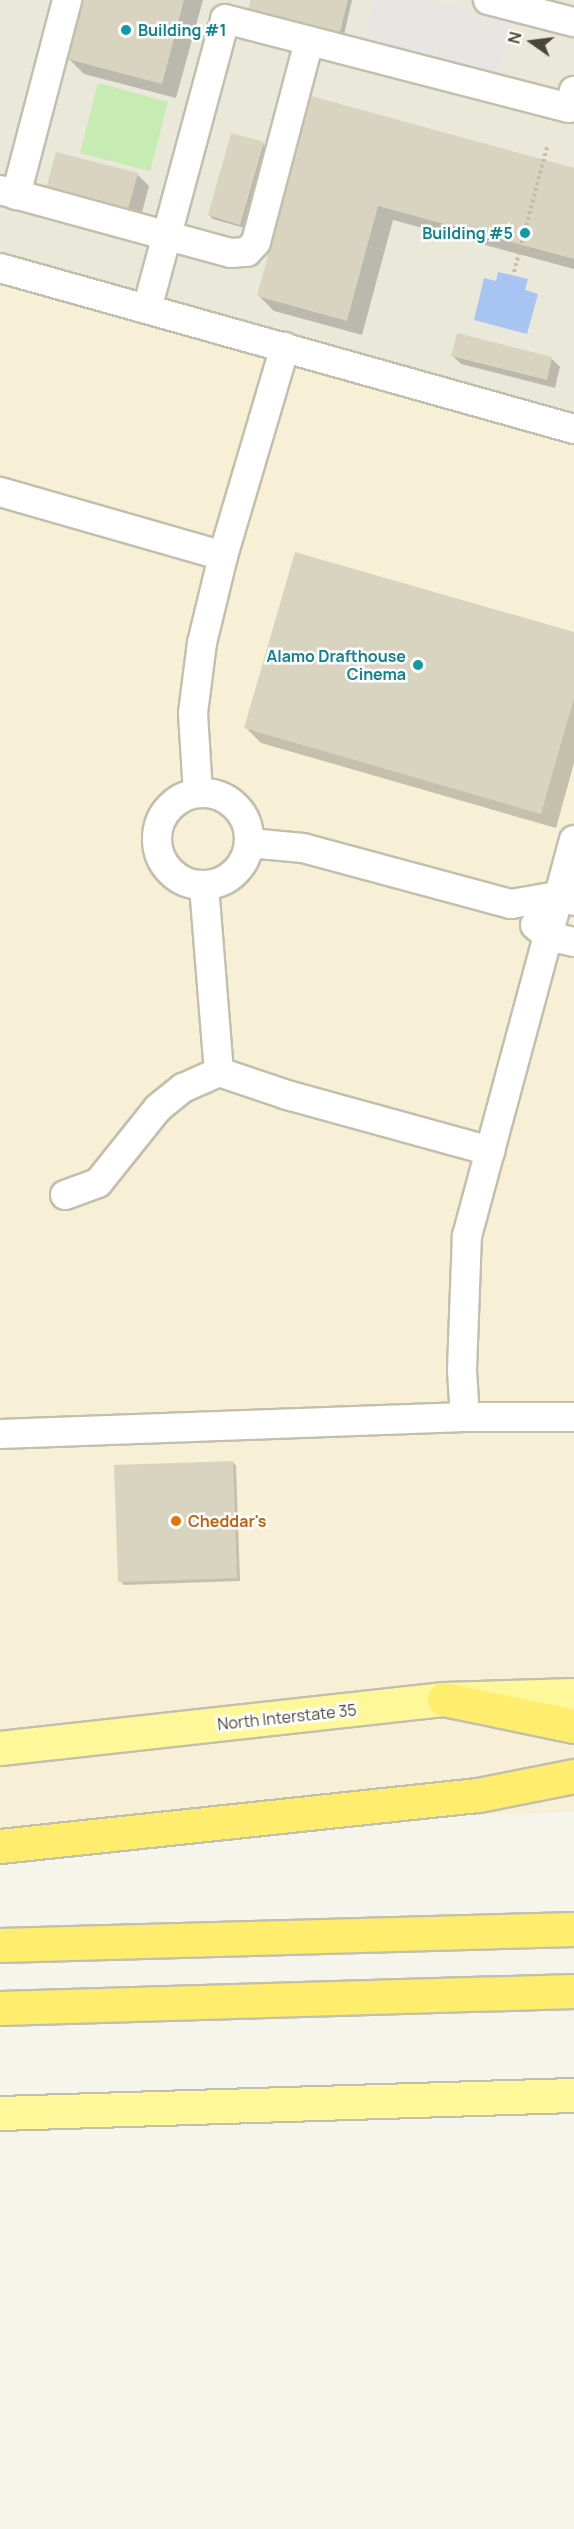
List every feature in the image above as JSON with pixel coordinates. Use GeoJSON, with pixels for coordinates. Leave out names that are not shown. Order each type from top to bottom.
{"type":"FeatureCollection","features":[{"type":"Feature","properties":{"kind":"highway"},"geometry":{"type":"LineString","coordinates":[[444,1700],[574,1726]]}},
{"type":"Feature","properties":{"kind":"highway"},"geometry":{"type":"LineString","coordinates":[[0,1846],[478,1796],[574,1776]]}},
{"type":"Feature","properties":{"kind":"highway"},"geometry":{"type":"LineString","coordinates":[[0,1946],[574,1929]]}},
{"type":"Feature","properties":{"kind":"highway"},"geometry":{"type":"LineString","coordinates":[[0,2008],[574,1991]]}},
{"type":"Feature","properties":{"kind":"main road","name":"North Interstate 35"},"geometry":{"type":"LineString","coordinates":[[0,1748],[444,1700],[574,1695]]}},
{"type":"Feature","properties":{"kind":"main road"},"geometry":{"type":"LineString","coordinates":[[0,2113],[574,2095]]}},
{"type":"Feature","properties":{"kind":"street"},"geometry":{"type":"LineString","coordinates":[[67,0],[8,192],[231,253],[247,252],[256,242],[309,41]]}},
{"type":"Feature","properties":{"kind":"street"},"geometry":{"type":"LineString","coordinates":[[488,0],[574,22]]}},
{"type":"Feature","properties":{"kind":"street"},"geometry":{"type":"LineString","coordinates":[[147,309],[227,9],[309,41],[572,103]]}},
{"type":"Feature","properties":{"kind":"street"},"geometry":{"type":"LineString","coordinates":[[0,268],[574,429]]}},
{"type":"Feature","properties":{"kind":"street"},"geometry":{"type":"LineString","coordinates":[[198,793],[194,713],[202,643],[223,556],[285,347]]}},
{"type":"Feature","properties":{"kind":"street"},"geometry":{"type":"LineString","coordinates":[[0,492],[223,556]]}},
{"type":"Feature","properties":{"kind":"street"},"geometry":{"type":"LineString","coordinates":[[198,793],[218,796],[236,807],[249,831],[249,843],[238,869],[229,878],[204,886],[189,884],[154,871],[158,850],[160,801],[198,793]]}},
{"type":"Feature","properties":{"kind":"street"},"geometry":{"type":"LineString","coordinates":[[465,1417],[462,1370],[466,1236],[490,1151],[561,939],[574,840]]}},
{"type":"Feature","properties":{"kind":"street"},"geometry":{"type":"LineString","coordinates":[[249,843],[303,848],[511,904],[561,939]]}},
{"type":"Feature","properties":{"kind":"street"},"geometry":{"type":"LineString","coordinates":[[204,886],[219,1071]]}},
{"type":"Feature","properties":{"kind":"street"},"geometry":{"type":"LineString","coordinates":[[511,904],[566,899]]}},
{"type":"Feature","properties":{"kind":"street"},"geometry":{"type":"LineString","coordinates":[[64,1195],[98,1183],[158,1108],[183,1088],[219,1071],[287,1095],[490,1151]]}},
{"type":"Feature","properties":{"kind":"street"},"geometry":{"type":"LineString","coordinates":[[0,1434],[465,1417],[574,1417]]}},
{"type":"Feature","properties":{"kind":"path"},"geometry":{"type":"LineString","coordinates":[[514,272],[547,147]]}},
{"type":"Feature","properties":{"kind":"shaded area"},"geometry":{"type":"Polygon","coordinates":[[[0,0],[574,0],[574,425],[0,267],[0,0]]]}},
{"type":"Feature","properties":{"kind":"shaded area"},"geometry":{"type":"Polygon","coordinates":[[[373,0],[431,0],[512,21],[498,74],[363,40],[373,0]]]}},
{"type":"Feature","properties":{"kind":"shaded area"},"geometry":{"type":"Polygon","coordinates":[[[0,267],[574,425],[574,1812],[0,1827],[0,267]]]}},
{"type":"Feature","properties":{"kind":"green space"},"geometry":{"type":"Polygon","coordinates":[[[98,83],[168,102],[150,171],[80,153],[98,83]]]}},
{"type":"Feature","properties":{"kind":"water"},"geometry":{"type":"Polygon","coordinates":[[[498,272],[528,279],[525,290],[538,294],[527,334],[474,320],[484,278],[496,281],[498,272]]]}},
{"type":"Feature","properties":{"kind":"building","name":"Building #1"},"geometry":{"type":"Polygon","coordinates":[[[83,0],[184,0],[162,84],[67,59],[83,0]]]}},
{"type":"Feature","properties":{"kind":"building"},"geometry":{"type":"Polygon","coordinates":[[[251,0],[348,0],[340,32],[248,10],[251,0]]]}},
{"type":"Feature","properties":{"kind":"building","name":"Building #5"},"geometry":{"type":"Polygon","coordinates":[[[311,96],[574,168],[574,259],[378,206],[347,321],[257,296],[311,96]]]}},
{"type":"Feature","properties":{"kind":"building"},"geometry":{"type":"Polygon","coordinates":[[[231,133],[264,142],[240,225],[208,215],[231,133]]]}},
{"type":"Feature","properties":{"kind":"building"},"geometry":{"type":"Polygon","coordinates":[[[56,152],[138,173],[128,209],[46,188],[56,152]]]}},
{"type":"Feature","properties":{"kind":"building"},"geometry":{"type":"Polygon","coordinates":[[[457,333],[552,357],[547,380],[451,356],[457,333]]]}},
{"type":"Feature","properties":{"kind":"building","name":"Alamo Drafthouse Cinema"},"geometry":{"type":"Polygon","coordinates":[[[295,552],[574,632],[574,698],[541,814],[244,728],[295,552]]]}},
{"type":"Feature","properties":{"kind":"building","name":"Cheddar's"},"geometry":{"type":"Polygon","coordinates":[[[233,1461],[237,1578],[118,1582],[114,1465],[233,1461]]]}},
{"type":"Feature","properties":{"kind":"place","name":"Building #1"},"geometry":{"type":"Point","coordinates":[126,30]}},
{"type":"Feature","properties":{"kind":"place","name":"Building #5"},"geometry":{"type":"Point","coordinates":[525,233]}},
{"type":"Feature","properties":{"kind":"place","name":"Alamo Drafthouse Cinema"},"geometry":{"type":"Point","coordinates":[418,665]}},
{"type":"Feature","properties":{"kind":"place","name":"Cheddar's"},"geometry":{"type":"Point","coordinates":[176,1521]}}]}
